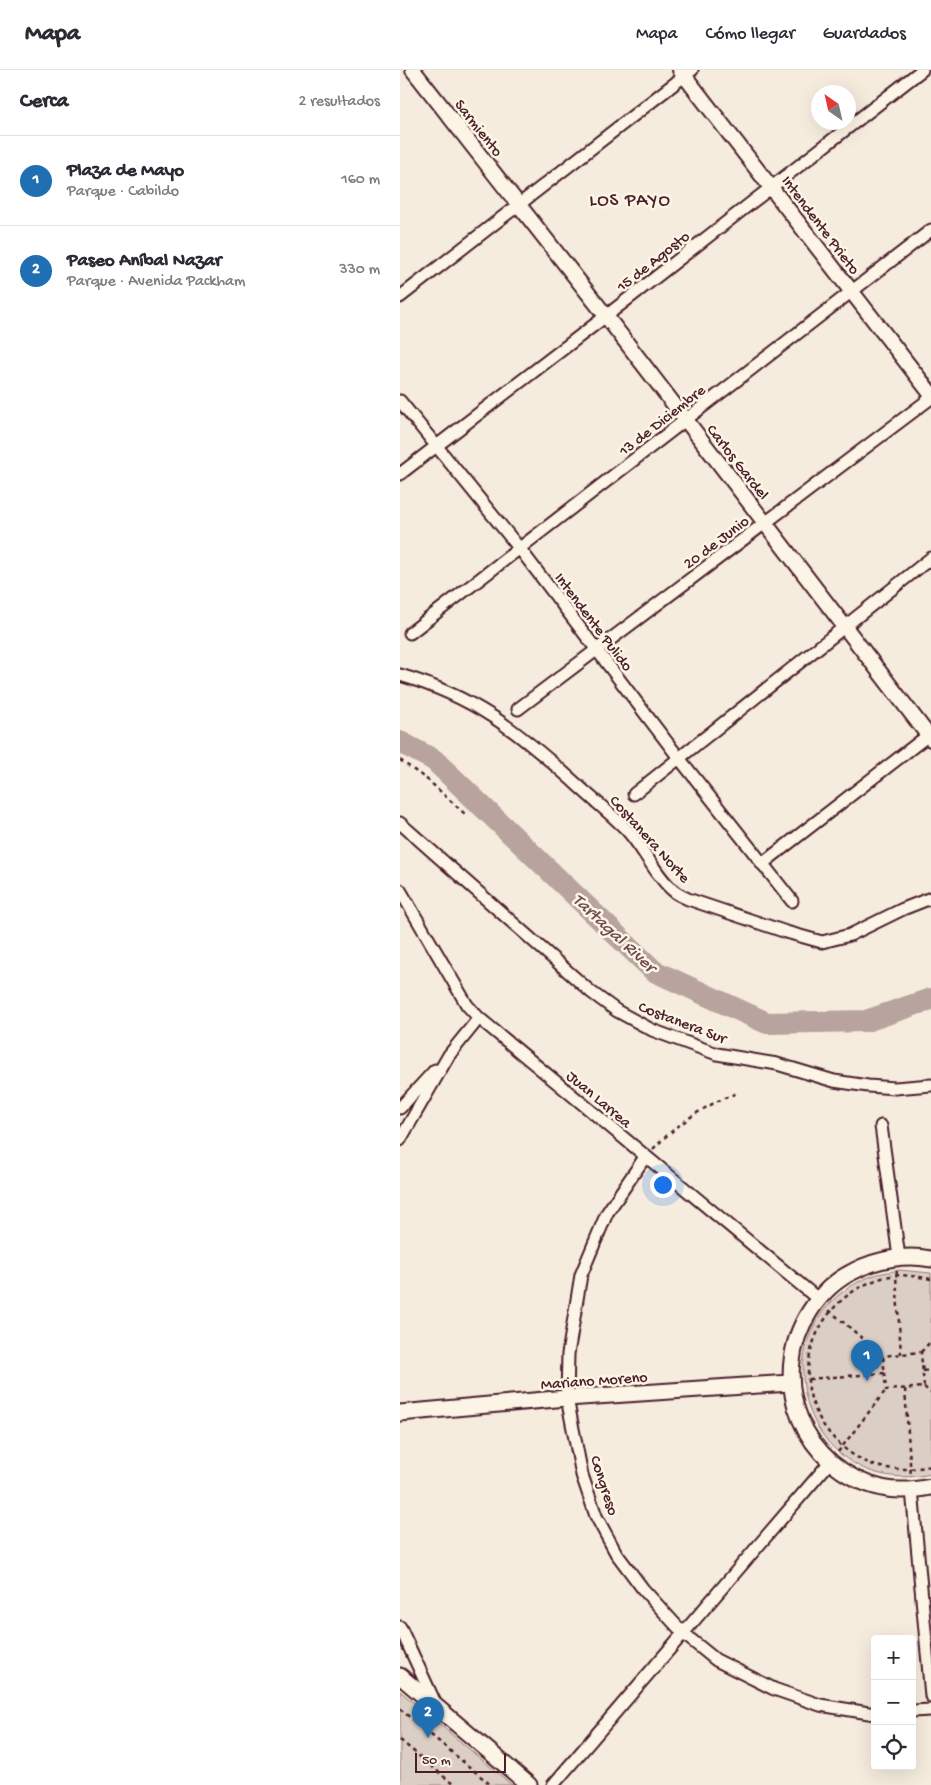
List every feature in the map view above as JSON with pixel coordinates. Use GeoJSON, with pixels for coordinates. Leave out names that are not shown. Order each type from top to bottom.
{"type":"FeatureCollection","features":[{"type":"Feature","properties":{"kind":"main road"},"geometry":{"type":"LineString","coordinates":[[931,1259],[899,1257],[868,1263],[841,1278],[818,1299],[801,1324],[792,1353],[790,1383],[796,1412],[810,1440],[830,1462],[855,1478],[882,1488],[912,1490],[931,1487]]}},
{"type":"Feature","properties":{"kind":"main road","name":"Mariano Moreno"},"geometry":{"type":"LineString","coordinates":[[400,1413],[567,1398],[790,1383]]}},
{"type":"Feature","properties":{"kind":"main road"},"geometry":{"type":"LineString","coordinates":[[400,1676],[529,1785]]}},
{"type":"Feature","properties":{"kind":"street","name":"Sarmiento"},"geometry":{"type":"LineString","coordinates":[[413,70],[519,205]]}},
{"type":"Feature","properties":{"kind":"street","name":"15 de Agosto"},"geometry":{"type":"LineString","coordinates":[[400,474],[922,70]]}},
{"type":"Feature","properties":{"kind":"street"},"geometry":{"type":"LineString","coordinates":[[400,297],[686,72]]}},
{"type":"Feature","properties":{"kind":"street","name":"Intendente Prieto"},"geometry":{"type":"LineString","coordinates":[[686,72],[931,394]]}},
{"type":"Feature","properties":{"kind":"street","name":"Carlos Gardel"},"geometry":{"type":"LineString","coordinates":[[519,205],[930,735]]}},
{"type":"Feature","properties":{"kind":"street","name":"13 de Diciembre"},"geometry":{"type":"LineString","coordinates":[[410,633],[520,550],[931,230]]}},
{"type":"Feature","properties":{"kind":"street","name":"20 de Junio"},"geometry":{"type":"LineString","coordinates":[[518,709],[598,651],[931,398]]}},
{"type":"Feature","properties":{"kind":"street","name":"Intendente Pulido"},"geometry":{"type":"LineString","coordinates":[[400,401],[520,550],[679,758],[792,901]]}},
{"type":"Feature","properties":{"kind":"street"},"geometry":{"type":"LineString","coordinates":[[634,794],[931,558]]}},
{"type":"Feature","properties":{"kind":"street","name":"Costanera Norte"},"geometry":{"type":"LineString","coordinates":[[400,676],[444,690],[477,706],[503,722],[533,745],[626,830],[666,882],[675,892],[688,899],[822,942],[850,936],[903,909],[931,898]]}},
{"type":"Feature","properties":{"kind":"street"},"geometry":{"type":"LineString","coordinates":[[762,864],[930,735]]}},
{"type":"Feature","properties":{"kind":"street","name":"Costanera Sur"},"geometry":{"type":"LineString","coordinates":[[400,823],[590,992],[617,1011],[652,1030],[717,1054],[777,1064],[834,1081],[894,1088],[931,1085]]}},
{"type":"Feature","properties":{"kind":"street","name":"Juan Larrea"},"geometry":{"type":"LineString","coordinates":[[402,899],[467,1005],[479,1018],[818,1299]]}},
{"type":"Feature","properties":{"kind":"street"},"geometry":{"type":"LineString","coordinates":[[400,1108],[479,1018]]}},
{"type":"Feature","properties":{"kind":"street"},"geometry":{"type":"LineString","coordinates":[[400,1140],[449,1054]]}},
{"type":"Feature","properties":{"kind":"street"},"geometry":{"type":"LineString","coordinates":[[881,1126],[899,1257]]}},
{"type":"Feature","properties":{"kind":"street","name":"Congreso"},"geometry":{"type":"LineString","coordinates":[[645,1157],[607,1212],[581,1275],[568,1354],[567,1398],[582,1475],[596,1516],[616,1553],[643,1589],[684,1634],[716,1660],[774,1689],[820,1706],[871,1713]]}},
{"type":"Feature","properties":{"kind":"street"},"geometry":{"type":"LineString","coordinates":[[553,1785],[830,1462]]}},
{"type":"Feature","properties":{"kind":"street"},"geometry":{"type":"LineString","coordinates":[[912,1490],[931,1696]]}},
{"type":"Feature","properties":{"kind":"street"},"geometry":{"type":"LineString","coordinates":[[400,1627],[436,1706]]}},
{"type":"Feature","properties":{"kind":"street"},"geometry":{"type":"LineString","coordinates":[[916,1711],[931,1710]]}},
{"type":"Feature","properties":{"kind":"path"},"geometry":{"type":"LineString","coordinates":[[400,760],[429,781],[465,814]]}},
{"type":"Feature","properties":{"kind":"path"},"geometry":{"type":"LineString","coordinates":[[645,1157],[665,1137],[692,1116],[718,1100],[737,1093]]}},
{"type":"Feature","properties":{"kind":"path"},"geometry":{"type":"LineString","coordinates":[[931,1279],[910,1275],[884,1278],[858,1287],[837,1304],[821,1324],[811,1348],[809,1380],[812,1400],[822,1424],[842,1446],[860,1459],[884,1468],[910,1470],[931,1466]]}},
{"type":"Feature","properties":{"kind":"path"},"geometry":{"type":"LineString","coordinates":[[896,1276],[902,1354]]}},
{"type":"Feature","properties":{"kind":"path"},"geometry":{"type":"LineString","coordinates":[[818,1299],[830,1312],[883,1356],[921,1352],[931,1341]]}},
{"type":"Feature","properties":{"kind":"path"},"geometry":{"type":"LineString","coordinates":[[921,1352],[924,1387],[931,1393]]}},
{"type":"Feature","properties":{"kind":"path"},"geometry":{"type":"LineString","coordinates":[[830,1462],[886,1390],[883,1356]]}},
{"type":"Feature","properties":{"kind":"path"},"geometry":{"type":"LineString","coordinates":[[923,1371],[931,1370]]}},
{"type":"Feature","properties":{"kind":"path"},"geometry":{"type":"LineString","coordinates":[[790,1383],[884,1374]]}},
{"type":"Feature","properties":{"kind":"path"},"geometry":{"type":"LineString","coordinates":[[886,1390],[924,1387]]}},
{"type":"Feature","properties":{"kind":"path"},"geometry":{"type":"LineString","coordinates":[[904,1389],[912,1490]]}},
{"type":"Feature","properties":{"kind":"path"},"geometry":{"type":"LineString","coordinates":[[400,1709],[491,1785]]}},
{"type":"Feature","properties":{"kind":"path"},"geometry":{"type":"LineString","coordinates":[[400,1740],[454,1785]]}},
{"type":"Feature","properties":{"kind":"shaded area"},"geometry":{"type":"Polygon","coordinates":[[[899,1270],[931,1273],[931,1474],[887,1475],[851,1462],[824,1436],[808,1404],[803,1368],[811,1332],[833,1301],[869,1277],[899,1270]]]}},
{"type":"Feature","properties":{"kind":"shaded area"},"geometry":{"type":"Polygon","coordinates":[[[400,1691],[512,1785],[400,1785],[400,1691]]]}},
{"type":"Feature","properties":{"kind":"waterway","name":"Tartagal River"},"geometry":{"type":"LineString","coordinates":[[400,742],[434,760],[654,971],[767,1023],[866,1021],[931,999]]}},
{"type":"Feature","properties":{"kind":"place","name":"Plaza de Mayo"},"geometry":{"type":"Point","coordinates":[867,1381]}},
{"type":"Feature","properties":{"kind":"place","name":"Paseo Aníbal Nazar"},"geometry":{"type":"Point","coordinates":[428,1738]}},
{"type":"Feature","properties":{"kind":"district","name":"LOS PAYO"},"geometry":{"type":"Point","coordinates":[630,198]}}]}
